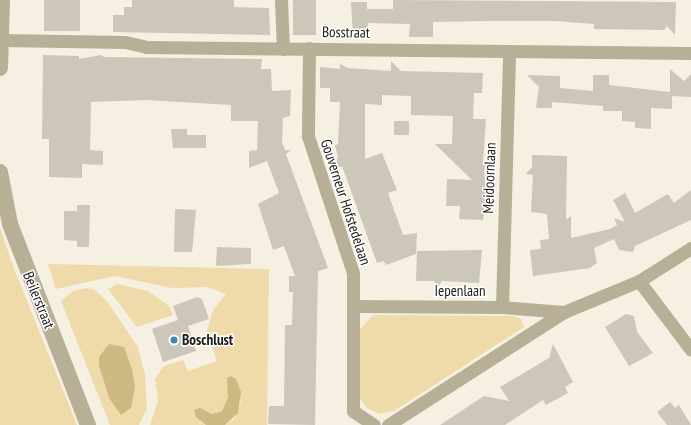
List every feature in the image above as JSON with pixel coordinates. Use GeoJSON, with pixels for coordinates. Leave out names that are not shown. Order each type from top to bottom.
{"type":"FeatureCollection","features":[{"type":"Feature","properties":{"kind":"street"},"geometry":{"type":"LineString","coordinates":[[0,68],[2,0]]}},
{"type":"Feature","properties":{"kind":"street"},"geometry":{"type":"LineString","coordinates":[[281,0],[283,49]]}},
{"type":"Feature","properties":{"kind":"street","name":"Bosstraat"},"geometry":{"type":"LineString","coordinates":[[1,40],[283,49],[309,48],[691,53]]}},
{"type":"Feature","properties":{"kind":"street","name":"Gouverneur Hofstedelaan"},"geometry":{"type":"LineString","coordinates":[[309,48],[308,136],[350,259],[354,306],[353,411],[374,425]]}},
{"type":"Feature","properties":{"kind":"street","name":"Meidoornlaan"},"geometry":{"type":"LineString","coordinates":[[502,307],[509,50]]}},
{"type":"Feature","properties":{"kind":"street","name":"Beilerstraat"},"geometry":{"type":"LineString","coordinates":[[0,172],[10,224],[88,425]]}},
{"type":"Feature","properties":{"kind":"street","name":"Iepenlaan"},"geometry":{"type":"LineString","coordinates":[[388,425],[564,312],[639,281],[691,248]]}},
{"type":"Feature","properties":{"kind":"street"},"geometry":{"type":"LineString","coordinates":[[639,281],[691,350]]}},
{"type":"Feature","properties":{"kind":"street","name":"Iepenlaan"},"geometry":{"type":"LineString","coordinates":[[354,306],[502,307],[564,312]]}},
{"type":"Feature","properties":{"kind":"shaded area"},"geometry":{"type":"Polygon","coordinates":[[[0,227],[13,266],[77,425],[0,425],[0,227]]]}},
{"type":"Feature","properties":{"kind":"shaded area"},"geometry":{"type":"Polygon","coordinates":[[[48,264],[269,269],[267,425],[225,425],[234,419],[241,402],[229,376],[228,397],[222,411],[212,414],[200,408],[201,422],[206,425],[150,425],[158,401],[155,379],[164,366],[183,360],[188,371],[217,361],[207,331],[213,310],[226,294],[208,287],[172,288],[115,276],[56,289],[48,264]]]}},
{"type":"Feature","properties":{"kind":"shaded area"},"geometry":{"type":"Polygon","coordinates":[[[117,284],[148,291],[170,307],[173,315],[137,327],[108,289],[117,284]]]}},
{"type":"Feature","properties":{"kind":"shaded area"},"geometry":{"type":"Polygon","coordinates":[[[86,288],[93,289],[106,300],[138,347],[145,375],[147,409],[139,425],[110,425],[61,301],[73,291],[86,288]],[[99,366],[109,399],[133,376],[132,369],[99,366]]]}},
{"type":"Feature","properties":{"kind":"shaded area"},"geometry":{"type":"Polygon","coordinates":[[[373,315],[513,316],[521,319],[524,327],[394,411],[380,414],[367,408],[359,397],[360,329],[373,315]]]}},
{"type":"Feature","properties":{"kind":"shaded area"},"geometry":{"type":"Polygon","coordinates":[[[109,344],[124,347],[132,369],[135,387],[131,408],[121,415],[109,398],[99,366],[99,357],[109,344]]]}},
{"type":"Feature","properties":{"kind":"shaded area"},"geometry":{"type":"Polygon","coordinates":[[[231,376],[236,379],[241,392],[238,413],[225,425],[206,425],[196,417],[194,410],[200,408],[212,414],[222,411],[228,397],[227,378],[231,376]]]}},
{"type":"Feature","properties":{"kind":"building"},"geometry":{"type":"Polygon","coordinates":[[[44,0],[80,0],[80,31],[44,31],[44,0]]]}},
{"type":"Feature","properties":{"kind":"building"},"geometry":{"type":"Polygon","coordinates":[[[132,0],[234,0],[234,7],[269,8],[270,35],[113,32],[113,15],[124,15],[124,7],[132,7],[132,0]]]}},
{"type":"Feature","properties":{"kind":"building"},"geometry":{"type":"Polygon","coordinates":[[[293,0],[316,0],[316,35],[293,35],[293,0]]]}},
{"type":"Feature","properties":{"kind":"building"},"geometry":{"type":"Polygon","coordinates":[[[393,0],[676,2],[675,35],[667,26],[664,30],[594,29],[594,24],[555,21],[486,21],[433,22],[433,37],[409,37],[410,24],[368,23],[367,36],[353,36],[351,2],[367,2],[367,9],[393,9],[393,0]]]}},
{"type":"Feature","properties":{"kind":"building"},"geometry":{"type":"Polygon","coordinates":[[[43,55],[79,56],[79,59],[101,55],[104,57],[262,59],[261,69],[271,69],[272,91],[291,90],[290,116],[283,118],[282,142],[285,150],[291,150],[286,154],[328,268],[318,271],[315,425],[268,424],[269,406],[284,406],[285,325],[292,325],[293,292],[289,292],[289,276],[295,276],[284,246],[273,250],[258,204],[279,193],[267,161],[249,168],[249,151],[257,150],[258,121],[231,121],[231,105],[146,100],[91,102],[90,150],[103,151],[103,165],[82,164],[82,178],[49,177],[49,139],[42,139],[43,55]]]}},
{"type":"Feature","properties":{"kind":"building"},"geometry":{"type":"Polygon","coordinates":[[[391,61],[401,71],[483,73],[482,93],[474,93],[473,119],[486,119],[483,163],[487,167],[484,170],[486,194],[483,220],[459,219],[460,206],[446,206],[447,179],[472,180],[435,144],[452,144],[453,116],[411,115],[411,96],[382,95],[382,105],[365,104],[365,159],[382,153],[397,190],[388,193],[403,235],[417,233],[416,254],[386,265],[384,261],[377,263],[342,166],[333,170],[338,157],[335,145],[338,144],[340,102],[330,102],[330,88],[320,88],[320,67],[340,69],[340,64],[348,68],[391,71],[391,61]]]}},
{"type":"Feature","properties":{"kind":"building"},"geometry":{"type":"Polygon","coordinates":[[[670,69],[684,81],[691,74],[691,97],[672,96],[672,109],[651,108],[651,129],[635,128],[635,122],[622,121],[622,111],[603,111],[603,106],[552,102],[552,108],[536,108],[539,87],[527,75],[560,76],[560,88],[593,91],[593,75],[609,75],[609,85],[670,92],[670,69]]]}},
{"type":"Feature","properties":{"kind":"building"},"geometry":{"type":"Polygon","coordinates":[[[394,121],[409,121],[409,135],[394,135],[394,121]]]}},
{"type":"Feature","properties":{"kind":"building"},"geometry":{"type":"Polygon","coordinates":[[[171,129],[187,129],[187,135],[206,135],[206,148],[173,148],[171,129]]]}},
{"type":"Feature","properties":{"kind":"building"},"geometry":{"type":"Polygon","coordinates":[[[532,155],[567,156],[566,220],[571,216],[571,238],[610,229],[617,225],[614,218],[625,222],[613,200],[625,193],[635,213],[668,194],[674,203],[691,190],[691,220],[635,246],[633,252],[619,250],[614,239],[594,248],[597,263],[590,268],[533,276],[530,250],[541,249],[540,240],[549,239],[547,214],[531,212],[533,175],[526,174],[532,167],[532,155]]]}},
{"type":"Feature","properties":{"kind":"building"},"geometry":{"type":"Polygon","coordinates":[[[77,205],[90,205],[89,247],[77,247],[77,241],[64,240],[64,211],[77,211],[77,205]]]}},
{"type":"Feature","properties":{"kind":"building"},"geometry":{"type":"Polygon","coordinates":[[[175,209],[196,210],[192,252],[174,252],[175,209]]]}},
{"type":"Feature","properties":{"kind":"building"},"geometry":{"type":"Polygon","coordinates":[[[217,247],[251,248],[251,264],[216,266],[217,247]]]}},
{"type":"Feature","properties":{"kind":"building"},"geometry":{"type":"Polygon","coordinates":[[[482,250],[479,283],[442,281],[438,287],[434,281],[416,281],[417,251],[482,250]]]}},
{"type":"Feature","properties":{"kind":"building","name":"Boschlust"},"geometry":{"type":"Polygon","coordinates":[[[197,297],[202,299],[209,319],[188,326],[196,351],[163,362],[152,329],[178,320],[173,306],[197,297]]]}},
{"type":"Feature","properties":{"kind":"building"},"geometry":{"type":"Polygon","coordinates":[[[626,314],[634,316],[637,332],[653,353],[629,366],[605,327],[626,314]]]}},
{"type":"Feature","properties":{"kind":"building"},"geometry":{"type":"Polygon","coordinates":[[[553,344],[573,382],[565,387],[568,393],[546,405],[543,400],[505,425],[440,425],[484,396],[509,401],[500,387],[549,358],[553,344]]]}},
{"type":"Feature","properties":{"kind":"building"},"geometry":{"type":"Polygon","coordinates":[[[670,402],[675,408],[679,405],[691,425],[667,425],[657,412],[670,402]]]}},
{"type":"Feature","properties":{"kind":"place","name":"Boschlust"},"geometry":{"type":"Point","coordinates":[174,340]}}]}
